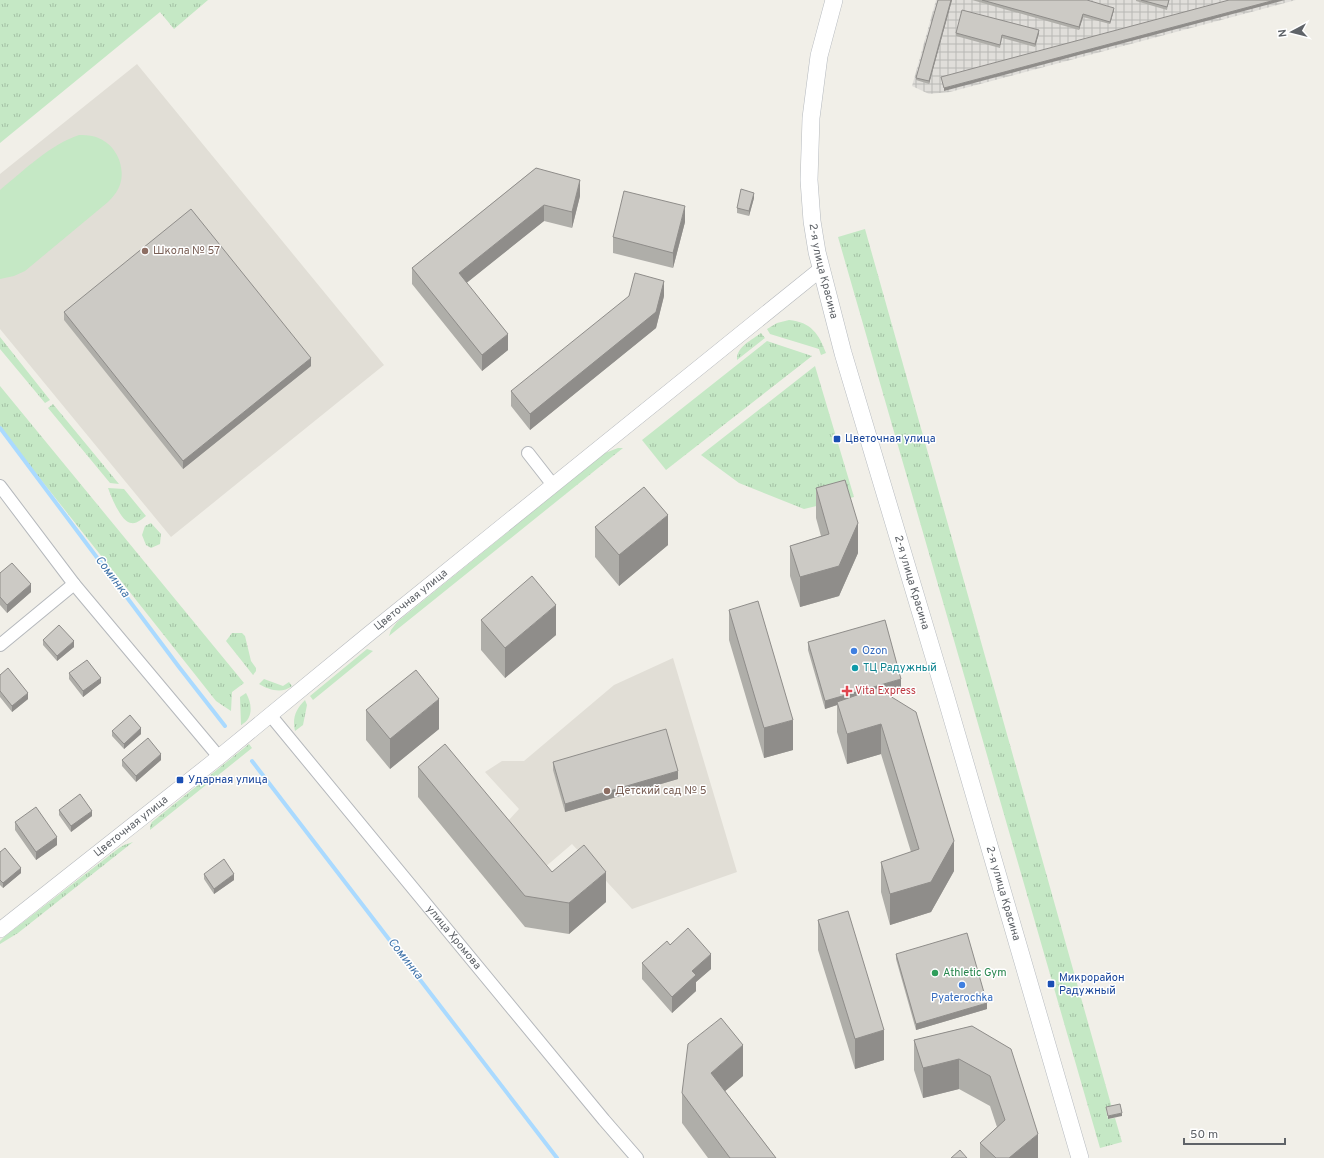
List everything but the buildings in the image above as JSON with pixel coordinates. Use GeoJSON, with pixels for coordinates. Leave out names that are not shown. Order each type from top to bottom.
{"type":"FeatureCollection","features":[{"type":"Feature","properties":{"kind":"main road","name":"2-я улица Красина"},"geometry":{"type":"LineString","coordinates":[[834,0],[824,36],[816,77],[809,139],[810,201],[814,237],[843,354],[945,694],[1080,1158]]}},
{"type":"Feature","properties":{"kind":"street","name":"Цветочная улица"},"geometry":{"type":"LineString","coordinates":[[0,930],[271,716],[821,269]]}},
{"type":"Feature","properties":{"kind":"street"},"geometry":{"type":"LineString","coordinates":[[528,453],[553,486]]}},
{"type":"Feature","properties":{"kind":"street"},"geometry":{"type":"LineString","coordinates":[[0,486],[74,584],[219,757]]}},
{"type":"Feature","properties":{"kind":"street"},"geometry":{"type":"LineString","coordinates":[[0,646],[74,584]]}},
{"type":"Feature","properties":{"kind":"street","name":"улица Хромова"},"geometry":{"type":"LineString","coordinates":[[271,716],[604,1120],[638,1158]]}},
{"type":"Feature","properties":{"kind":"shaded area"},"geometry":{"type":"Polygon","coordinates":[[[936,0],[1296,0],[950,92],[929,94],[912,86],[936,0]]]}},
{"type":"Feature","properties":{"kind":"shaded area","name":"Школа № 57"},"geometry":{"type":"Polygon","coordinates":[[[137,64],[384,365],[171,537],[0,329],[0,174],[137,64]]]}},
{"type":"Feature","properties":{"kind":"shaded area","name":"Детский сад № 5"},"geometry":{"type":"Polygon","coordinates":[[[673,658],[737,872],[632,909],[572,844],[544,868],[507,822],[519,809],[485,772],[502,761],[524,761],[614,685],[673,658]]]}},
{"type":"Feature","properties":{"kind":"green space"},"geometry":{"type":"Polygon","coordinates":[[[0,0],[208,0],[174,29],[160,12],[0,143],[0,0]]]}},
{"type":"Feature","properties":{"kind":"green space"},"geometry":{"type":"Polygon","coordinates":[[[79,135],[99,138],[106,142],[116,152],[122,173],[118,190],[108,202],[25,271],[14,276],[0,279],[0,190],[48,151],[79,135]]]}},
{"type":"Feature","properties":{"kind":"green space"},"geometry":{"type":"Polygon","coordinates":[[[865,229],[1112,1108],[1106,1110],[1108,1119],[1115,1118],[1122,1142],[1100,1148],[838,237],[865,229]]]}},
{"type":"Feature","properties":{"kind":"green space"},"geometry":{"type":"Polygon","coordinates":[[[789,320],[797,321],[809,326],[817,335],[826,353],[821,355],[819,349],[770,334],[767,329],[777,323],[789,320]]]}},
{"type":"Feature","properties":{"kind":"green space"},"geometry":{"type":"Polygon","coordinates":[[[761,333],[765,338],[737,360],[739,351],[749,341],[761,333]]]}},
{"type":"Feature","properties":{"kind":"green space"},"geometry":{"type":"Polygon","coordinates":[[[0,337],[50,400],[45,403],[0,349],[0,337]]]}},
{"type":"Feature","properties":{"kind":"green space"},"geometry":{"type":"Polygon","coordinates":[[[767,341],[812,356],[666,470],[642,440],[767,341]]]}},
{"type":"Feature","properties":{"kind":"green space"},"geometry":{"type":"Polygon","coordinates":[[[815,366],[854,497],[804,509],[739,483],[701,455],[815,366]]]}},
{"type":"Feature","properties":{"kind":"green space"},"geometry":{"type":"Polygon","coordinates":[[[0,386],[244,683],[232,692],[231,711],[216,701],[0,428],[0,386]]]}},
{"type":"Feature","properties":{"kind":"green space"},"geometry":{"type":"Polygon","coordinates":[[[53,404],[119,484],[110,483],[48,408],[53,404]]]}},
{"type":"Feature","properties":{"kind":"green space"},"geometry":{"type":"Polygon","coordinates":[[[618,448],[623,448],[389,636],[391,630],[397,622],[605,453],[618,448]]]}},
{"type":"Feature","properties":{"kind":"green space"},"geometry":{"type":"Polygon","coordinates":[[[108,488],[124,489],[146,516],[135,523],[127,522],[120,514],[108,488]]]}},
{"type":"Feature","properties":{"kind":"green space"},"geometry":{"type":"Polygon","coordinates":[[[151,523],[161,534],[160,544],[151,548],[146,545],[142,535],[145,526],[151,523]]]}},
{"type":"Feature","properties":{"kind":"green space"},"geometry":{"type":"Polygon","coordinates":[[[232,633],[242,633],[245,636],[251,661],[256,668],[253,675],[226,641],[232,633]]]}},
{"type":"Feature","properties":{"kind":"green space"},"geometry":{"type":"Polygon","coordinates":[[[367,649],[373,651],[313,700],[310,696],[367,649]]]}},
{"type":"Feature","properties":{"kind":"green space"},"geometry":{"type":"Polygon","coordinates":[[[264,679],[283,686],[289,682],[292,686],[284,690],[267,688],[259,684],[264,679]]]}},
{"type":"Feature","properties":{"kind":"green space"},"geometry":{"type":"Polygon","coordinates":[[[246,693],[250,701],[251,710],[248,719],[241,725],[240,697],[246,693]]]}},
{"type":"Feature","properties":{"kind":"green space"},"geometry":{"type":"Polygon","coordinates":[[[305,700],[307,705],[303,725],[295,731],[294,718],[299,707],[305,700]]]}},
{"type":"Feature","properties":{"kind":"green space"},"geometry":{"type":"Polygon","coordinates":[[[249,744],[252,748],[150,830],[152,822],[249,744]]]}},
{"type":"Feature","properties":{"kind":"green space"},"geometry":{"type":"Polygon","coordinates":[[[133,842],[18,933],[0,944],[0,941],[4,937],[119,848],[133,842]]]}},
{"type":"Feature","properties":{"kind":"waterway","name":"Соминка"},"geometry":{"type":"LineString","coordinates":[[0,428],[225,726]]}},
{"type":"Feature","properties":{"kind":"waterway","name":"Соминка"},"geometry":{"type":"LineString","coordinates":[[252,761],[557,1158]]}},
{"type":"Feature","properties":{"kind":"place","name":"Школа № 57"},"geometry":{"type":"Point","coordinates":[145,251]}},
{"type":"Feature","properties":{"kind":"place","name":"Цветочная улица"},"geometry":{"type":"Point","coordinates":[837,439]}},
{"type":"Feature","properties":{"kind":"place","name":"Ozon"},"geometry":{"type":"Point","coordinates":[854,651]}},
{"type":"Feature","properties":{"kind":"place","name":"ТЦ Радужный"},"geometry":{"type":"Point","coordinates":[855,668]}},
{"type":"Feature","properties":{"kind":"place","name":"Vita Express"},"geometry":{"type":"Point","coordinates":[847,691]}},
{"type":"Feature","properties":{"kind":"place","name":"Ударная улица"},"geometry":{"type":"Point","coordinates":[180,780]}},
{"type":"Feature","properties":{"kind":"place","name":"Детский сад № 5"},"geometry":{"type":"Point","coordinates":[607,791]}},
{"type":"Feature","properties":{"kind":"place","name":"Athletic Gym"},"geometry":{"type":"Point","coordinates":[935,973]}},
{"type":"Feature","properties":{"kind":"place","name":"Микрорайон Радужный"},"geometry":{"type":"Point","coordinates":[1051,984]}},
{"type":"Feature","properties":{"kind":"place","name":"Pyaterochka"},"geometry":{"type":"Point","coordinates":[962,985]}}]}
